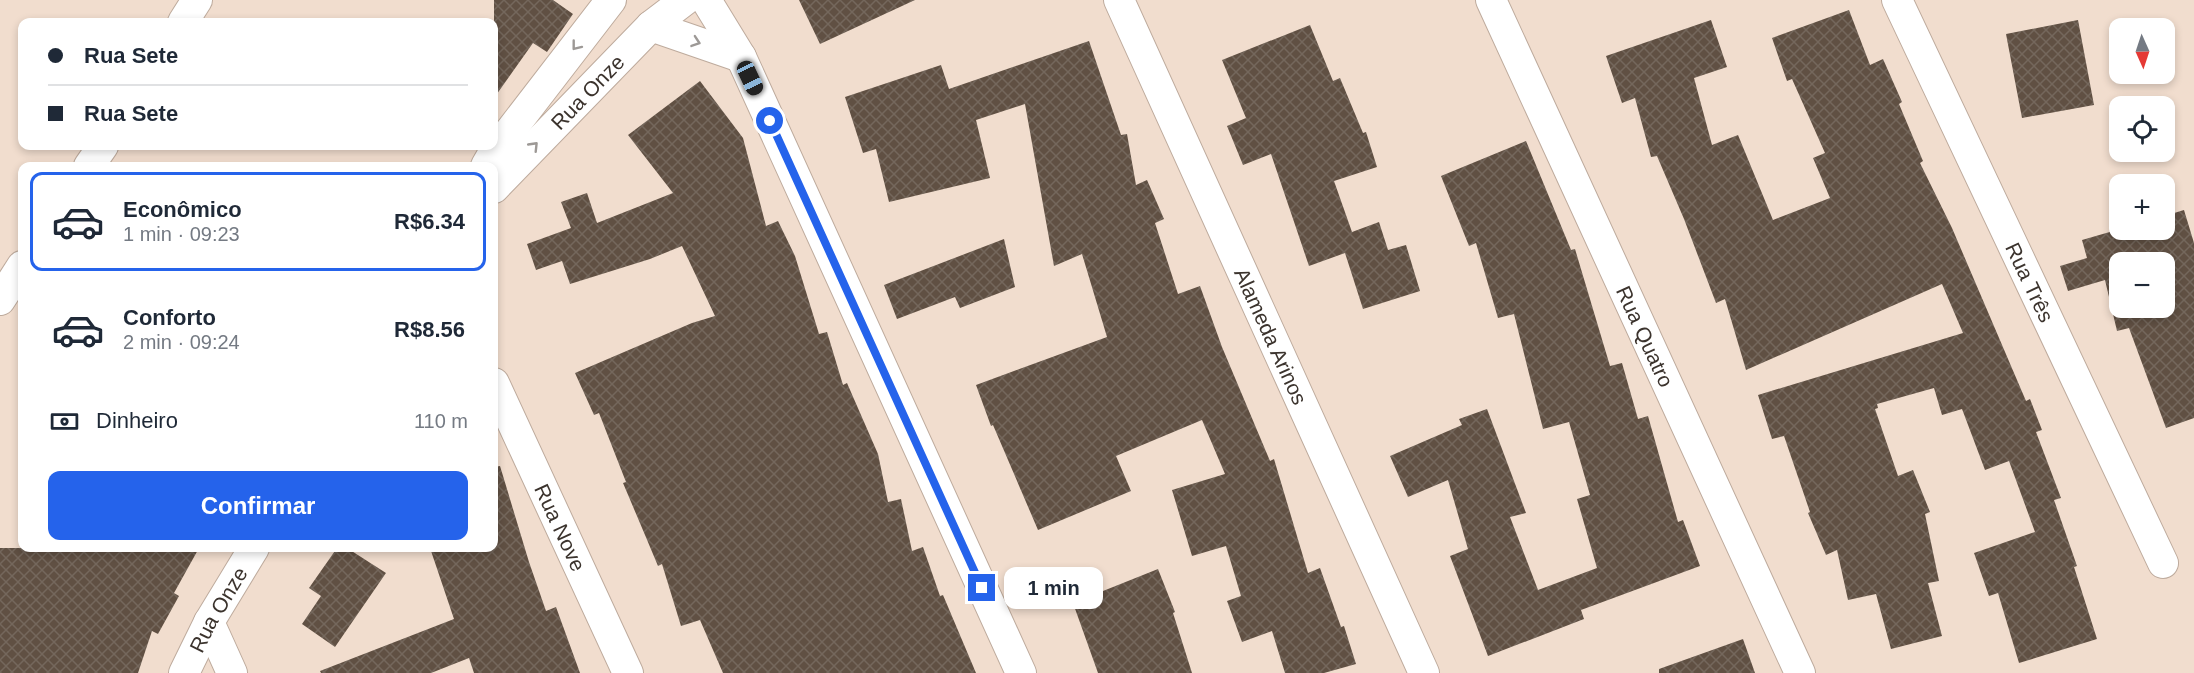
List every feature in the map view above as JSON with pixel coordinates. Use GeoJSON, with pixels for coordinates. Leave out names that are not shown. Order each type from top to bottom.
{"type":"FeatureCollection","features":[{"type":"Feature","properties":{"kind":"street"},"geometry":{"type":"LineString","coordinates":[[186,18],[197,0]]}},
{"type":"Feature","properties":{"kind":"street"},"geometry":{"type":"LineString","coordinates":[[498,147],[611,0]]}},
{"type":"Feature","properties":{"kind":"street","name":"Rua Onze"},"geometry":{"type":"LineString","coordinates":[[498,184],[651,27],[685,0]]}},
{"type":"Feature","properties":{"kind":"street"},"geometry":{"type":"LineString","coordinates":[[706,0],[741,57],[1021,673]]}},
{"type":"Feature","properties":{"kind":"street","name":"Alameda Arinos"},"geometry":{"type":"LineString","coordinates":[[1119,0],[1425,673]]}},
{"type":"Feature","properties":{"kind":"street","name":"Rua Quatro"},"geometry":{"type":"LineString","coordinates":[[1491,0],[1800,673]]}},
{"type":"Feature","properties":{"kind":"street","name":"Rua Três"},"geometry":{"type":"LineString","coordinates":[[1897,0],[2163,563]]}},
{"type":"Feature","properties":{"kind":"street"},"geometry":{"type":"LineString","coordinates":[[651,27],[741,57]]}},
{"type":"Feature","properties":{"kind":"street"},"geometry":{"type":"LineString","coordinates":[[0,300],[18,272]]}},
{"type":"Feature","properties":{"kind":"street","name":"Rua Nove"},"geometry":{"type":"LineString","coordinates":[[498,392],[628,673]]}},
{"type":"Feature","properties":{"kind":"street","name":"Rua Onze"},"geometry":{"type":"LineString","coordinates":[[184,673],[208,622],[252,552]]}},
{"type":"Feature","properties":{"kind":"street"},"geometry":{"type":"LineString","coordinates":[[208,622],[232,673]]}},
{"type":"Feature","properties":{"kind":"building"},"geometry":{"type":"Polygon","coordinates":[[[494,0],[553,0],[573,14],[547,52],[533,43],[498,92],[498,18],[494,18],[494,0]]]}},
{"type":"Feature","properties":{"kind":"building"},"geometry":{"type":"Polygon","coordinates":[[[799,0],[915,0],[820,44],[799,0]]]}},
{"type":"Feature","properties":{"kind":"building"},"geometry":{"type":"Polygon","coordinates":[[[1849,10],[1870,65],[1883,59],[1902,102],[1899,104],[1923,161],[1920,163],[1952,228],[2026,401],[2030,399],[2042,430],[2036,432],[2061,498],[2054,500],[2077,566],[2074,567],[2097,639],[2019,663],[1998,593],[1989,596],[1974,553],[2035,532],[2009,461],[1985,470],[1962,409],[1942,415],[1934,388],[1877,404],[1878,408],[1875,409],[1898,476],[1913,470],[1930,512],[1925,514],[1939,581],[1928,583],[1942,636],[1891,649],[1876,594],[1848,600],[1837,550],[1826,555],[1808,513],[1810,512],[1784,436],[1772,439],[1758,395],[1963,333],[1942,284],[1746,370],[1725,299],[1716,303],[1657,156],[1651,157],[1635,98],[1622,103],[1606,56],[1711,20],[1727,67],[1694,78],[1712,145],[1738,135],[1773,220],[1830,198],[1813,158],[1825,153],[1792,79],[1787,81],[1772,38],[1849,10]]]}},
{"type":"Feature","properties":{"kind":"building"},"geometry":{"type":"Polygon","coordinates":[[[2078,20],[2094,105],[2022,118],[2006,34],[2078,20]]]}},
{"type":"Feature","properties":{"kind":"building"},"geometry":{"type":"Polygon","coordinates":[[[1310,25],[1333,81],[1340,78],[1363,133],[1366,132],[1377,167],[1334,181],[1352,232],[1379,222],[1388,250],[1406,245],[1420,291],[1363,309],[1345,253],[1309,266],[1271,154],[1243,165],[1227,126],[1246,118],[1222,60],[1310,25]]]}},
{"type":"Feature","properties":{"kind":"building"},"geometry":{"type":"Polygon","coordinates":[[[1089,41],[1121,135],[1127,134],[1136,185],[1147,180],[1164,219],[1155,223],[1178,294],[1200,286],[1222,347],[1270,461],[1274,459],[1308,573],[1320,568],[1341,627],[1344,626],[1356,664],[1324,673],[1285,673],[1272,631],[1242,642],[1227,601],[1241,596],[1226,546],[1192,556],[1172,490],[1225,474],[1202,420],[1116,456],[1131,491],[1038,530],[993,425],[991,426],[976,385],[1107,337],[1082,254],[1054,266],[1025,104],[976,120],[990,178],[889,202],[876,149],[863,153],[845,97],[941,65],[949,89],[1089,41]]]}},
{"type":"Feature","properties":{"kind":"building"},"geometry":{"type":"Polygon","coordinates":[[[700,81],[743,138],[766,226],[778,221],[795,256],[819,334],[827,332],[843,385],[847,383],[878,454],[888,502],[901,499],[912,551],[923,547],[940,596],[943,595],[976,673],[723,673],[700,620],[681,626],[662,564],[658,566],[623,483],[626,482],[599,413],[594,415],[575,373],[692,323],[715,316],[682,246],[650,259],[570,284],[562,261],[536,270],[527,244],[571,228],[561,202],[587,193],[597,223],[673,193],[628,135],[700,81]]]}},
{"type":"Feature","properties":{"kind":"building"},"geometry":{"type":"Polygon","coordinates":[[[1526,141],[1571,250],[1575,249],[1610,366],[1622,363],[1638,419],[1648,416],[1678,522],[1683,520],[1700,566],[1581,610],[1584,619],[1488,656],[1450,556],[1468,549],[1448,480],[1408,497],[1390,456],[1462,425],[1459,419],[1487,409],[1526,513],[1510,517],[1538,590],[1597,568],[1577,499],[1590,495],[1569,422],[1543,429],[1514,314],[1498,318],[1476,243],[1469,246],[1441,176],[1526,141]]]}},
{"type":"Feature","properties":{"kind":"building"},"geometry":{"type":"Polygon","coordinates":[[[2184,210],[2194,243],[2194,418],[2166,428],[2129,328],[2117,331],[2114,318],[2175,318],[2175,252],[2109,252],[2109,297],[2105,280],[2068,291],[2060,266],[2087,258],[2082,240],[2109,232],[2109,240],[2175,240],[2175,213],[2184,210]]]}},
{"type":"Feature","properties":{"kind":"building"},"geometry":{"type":"Polygon","coordinates":[[[1004,239],[1015,287],[960,308],[955,297],[897,319],[884,285],[1004,239]]]}},
{"type":"Feature","properties":{"kind":"building"},"geometry":{"type":"Polygon","coordinates":[[[498,466],[500,466],[546,611],[556,607],[580,673],[474,673],[469,658],[431,673],[321,673],[320,671],[454,619],[431,552],[498,552],[498,466]]]}},
{"type":"Feature","properties":{"kind":"building"},"geometry":{"type":"Polygon","coordinates":[[[0,548],[18,548],[18,552],[197,552],[174,593],[179,596],[158,634],[152,631],[138,673],[0,673],[0,548]]]}},
{"type":"Feature","properties":{"kind":"building"},"geometry":{"type":"Polygon","coordinates":[[[334,552],[353,552],[386,573],[335,647],[302,624],[321,596],[309,588],[334,552]]]}},
{"type":"Feature","properties":{"kind":"building"},"geometry":{"type":"Polygon","coordinates":[[[1158,569],[1175,612],[1173,613],[1192,673],[1098,673],[1073,603],[1158,569]]]}},
{"type":"Feature","properties":{"kind":"building"},"geometry":{"type":"Polygon","coordinates":[[[1743,639],[1755,673],[1659,673],[1659,669],[1743,639]]]}},
{"type":"Feature","properties":{"kind":"route"},"geometry":{"type":"LineString","coordinates":[[770,121],[982,588]]}}]}
